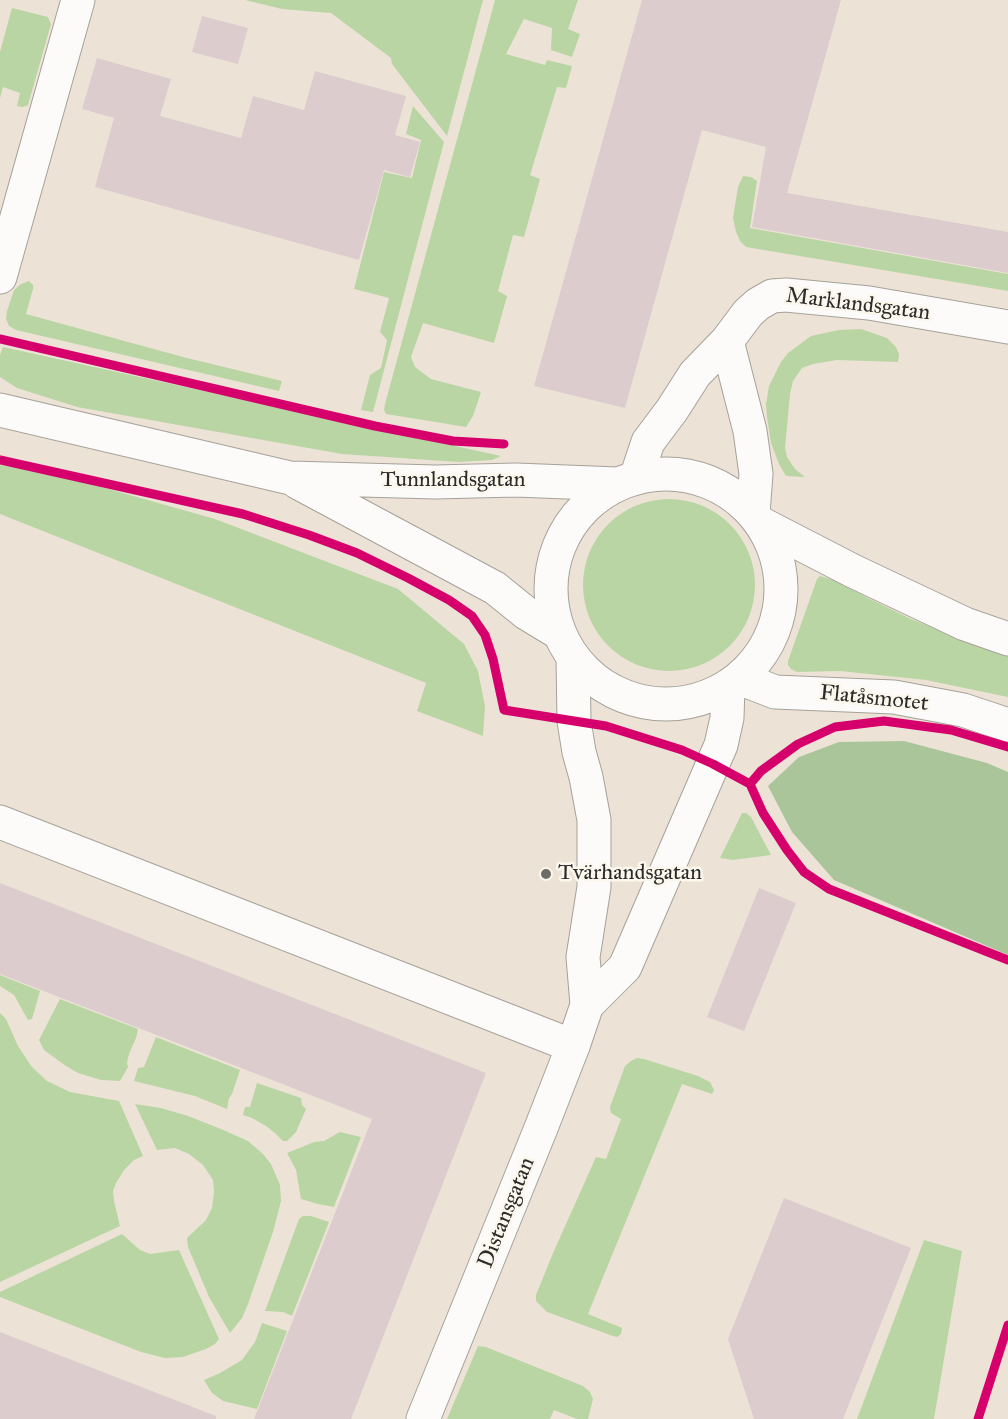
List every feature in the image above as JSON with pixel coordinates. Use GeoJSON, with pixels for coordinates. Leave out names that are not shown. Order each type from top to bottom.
{"type":"FeatureCollection","features":[{"type":"Feature","properties":{"kind":"street"},"geometry":{"type":"LineString","coordinates":[[0,278],[78,0]]}},
{"type":"Feature","properties":{"kind":"street","name":"Marklandsgatan"},"geometry":{"type":"LineString","coordinates":[[626,481],[648,442],[695,374],[727,341],[748,313],[772,296],[786,295],[869,303],[1008,327]]}},
{"type":"Feature","properties":{"kind":"street"},"geometry":{"type":"LineString","coordinates":[[727,341],[750,431],[756,474],[757,519]]}},
{"type":"Feature","properties":{"kind":"street","name":"Tunnlandsgatan"},"geometry":{"type":"LineString","coordinates":[[0,410],[290,478],[435,482],[626,481]]}},
{"type":"Feature","properties":{"kind":"street"},"geometry":{"type":"LineString","coordinates":[[668,474],[684,475],[714,484],[728,492],[741,501],[757,519],[777,555],[781,580],[777,622],[771,639],[752,667],[734,682],[705,698],[682,703],[657,704],[633,699],[610,690],[590,676],[566,645],[554,617],[551,599],[553,564],[558,548],[576,517],[588,504],[602,493],[626,481],[668,474]]}},
{"type":"Feature","properties":{"kind":"street","name":"Tunnlandsgatan"},"geometry":{"type":"LineString","coordinates":[[290,478],[495,588],[566,645]]}},
{"type":"Feature","properties":{"kind":"street"},"geometry":{"type":"LineString","coordinates":[[757,519],[853,571],[966,624],[1008,639]]}},
{"type":"Feature","properties":{"kind":"street","name":"Distansgatan"},"geometry":{"type":"LineString","coordinates":[[566,645],[574,721],[594,820],[594,887],[583,957],[588,1005]]}},
{"type":"Feature","properties":{"kind":"street","name":"Distansgatan"},"geometry":{"type":"LineString","coordinates":[[423,1419],[588,1005],[625,967],[721,745],[734,682]]}},
{"type":"Feature","properties":{"kind":"street","name":"Flatåsmotet"},"geometry":{"type":"LineString","coordinates":[[734,682],[775,692],[894,697],[963,710],[1008,725]]}},
{"type":"Feature","properties":{"kind":"street"},"geometry":{"type":"LineString","coordinates":[[0,822],[573,1046]]}},
{"type":"Feature","properties":{"kind":"green space"},"geometry":{"type":"Polygon","coordinates":[[[245,0],[483,0],[447,136],[392,64],[391,58],[331,13],[282,9],[245,0]]]}},
{"type":"Feature","properties":{"kind":"green space"},"geometry":{"type":"Polygon","coordinates":[[[495,0],[578,0],[568,29],[580,34],[572,57],[551,50],[552,28],[524,19],[506,54],[545,65],[547,60],[572,66],[566,88],[557,87],[530,175],[540,179],[524,237],[513,235],[498,291],[507,296],[494,343],[423,323],[411,357],[415,367],[431,379],[481,392],[473,416],[466,427],[386,414],[385,404],[495,0]]]}},
{"type":"Feature","properties":{"kind":"green space"},"geometry":{"type":"Polygon","coordinates":[[[12,8],[48,17],[51,24],[28,105],[23,107],[17,106],[20,93],[3,87],[0,98],[0,52],[12,8]]]}},
{"type":"Feature","properties":{"kind":"green space"},"geometry":{"type":"Polygon","coordinates":[[[413,106],[444,142],[373,412],[361,410],[370,375],[381,368],[387,340],[380,332],[389,298],[354,289],[384,172],[412,178],[421,140],[406,134],[413,106]]]}},
{"type":"Feature","properties":{"kind":"green space"},"geometry":{"type":"Polygon","coordinates":[[[743,176],[757,181],[750,228],[1008,274],[1008,291],[746,247],[740,241],[733,218],[738,187],[743,176]]]}},
{"type":"Feature","properties":{"kind":"green space"},"geometry":{"type":"Polygon","coordinates":[[[29,281],[33,289],[26,314],[183,357],[282,381],[279,391],[16,330],[9,326],[6,319],[7,311],[14,290],[29,281]]]}},
{"type":"Feature","properties":{"kind":"green space"},"geometry":{"type":"Polygon","coordinates":[[[861,329],[887,338],[896,347],[899,354],[898,362],[837,360],[802,368],[793,381],[790,394],[785,448],[787,457],[795,469],[805,477],[786,476],[771,443],[766,404],[769,386],[781,362],[788,353],[811,336],[839,330],[861,329]]]}},
{"type":"Feature","properties":{"kind":"green space"},"geometry":{"type":"Polygon","coordinates":[[[3,347],[501,456],[492,460],[459,462],[342,454],[77,407],[17,388],[0,377],[0,355],[3,347]]]}},
{"type":"Feature","properties":{"kind":"green space"},"geometry":{"type":"Polygon","coordinates":[[[0,465],[41,470],[215,519],[398,589],[464,644],[478,671],[485,706],[483,736],[417,711],[426,683],[0,514],[0,465]]]}},
{"type":"Feature","properties":{"kind":"green space"},"geometry":{"type":"Polygon","coordinates":[[[669,499],[702,505],[717,513],[730,524],[741,537],[749,552],[755,585],[749,618],[741,633],[730,646],[717,657],[702,665],[669,671],[636,665],[621,657],[608,646],[597,633],[589,618],[583,585],[589,552],[597,537],[608,524],[621,513],[636,505],[669,499]]]}},
{"type":"Feature","properties":{"kind":"green space"},"geometry":{"type":"Polygon","coordinates":[[[820,576],[834,580],[911,619],[989,650],[1008,655],[1008,697],[926,680],[840,671],[797,672],[791,669],[788,661],[820,576]]]}},
{"type":"Feature","properties":{"kind":"green space"},"geometry":{"type":"Polygon","coordinates":[[[904,741],[987,763],[1008,772],[1008,955],[834,880],[792,832],[768,786],[799,757],[839,742],[904,741]]]}},
{"type":"Feature","properties":{"kind":"green space"},"geometry":{"type":"Polygon","coordinates":[[[742,813],[751,817],[771,855],[733,860],[720,858],[742,813]]]}},
{"type":"Feature","properties":{"kind":"green space"},"geometry":{"type":"Polygon","coordinates":[[[0,975],[40,991],[32,1019],[28,1020],[14,995],[0,986],[0,975]]]}},
{"type":"Feature","properties":{"kind":"green space"},"geometry":{"type":"Polygon","coordinates":[[[60,999],[138,1029],[129,1054],[128,1067],[120,1081],[101,1080],[78,1073],[44,1050],[39,1040],[60,999]]]}},
{"type":"Feature","properties":{"kind":"green space"},"geometry":{"type":"Polygon","coordinates":[[[0,1013],[6,1019],[18,1046],[32,1067],[47,1081],[70,1092],[119,1101],[143,1156],[134,1160],[124,1170],[113,1191],[120,1226],[0,1282],[0,1013]]]}},
{"type":"Feature","properties":{"kind":"green space"},"geometry":{"type":"Polygon","coordinates":[[[156,1037],[240,1070],[227,1109],[195,1096],[134,1081],[138,1068],[144,1067],[156,1037]]]}},
{"type":"Feature","properties":{"kind":"green space"},"geometry":{"type":"Polygon","coordinates":[[[637,1058],[698,1076],[710,1082],[714,1090],[712,1094],[682,1084],[588,1314],[622,1328],[621,1334],[617,1337],[547,1312],[536,1301],[536,1295],[596,1157],[606,1159],[621,1119],[611,1113],[610,1107],[625,1066],[637,1058]]]}},
{"type":"Feature","properties":{"kind":"green space"},"geometry":{"type":"Polygon","coordinates":[[[257,1083],[301,1098],[302,1105],[306,1109],[296,1132],[287,1141],[283,1141],[266,1126],[243,1115],[245,1107],[250,1107],[257,1083]]]}},
{"type":"Feature","properties":{"kind":"green space"},"geometry":{"type":"Polygon","coordinates":[[[135,1104],[161,1108],[188,1116],[248,1141],[271,1164],[280,1185],[281,1201],[273,1232],[248,1304],[242,1318],[230,1333],[209,1297],[188,1247],[187,1238],[206,1220],[212,1208],[213,1180],[203,1165],[189,1154],[175,1148],[157,1150],[135,1104]]]}},
{"type":"Feature","properties":{"kind":"green space"},"geometry":{"type":"Polygon","coordinates":[[[340,1132],[361,1137],[334,1207],[301,1199],[296,1170],[287,1153],[314,1142],[324,1141],[340,1132]]]}},
{"type":"Feature","properties":{"kind":"green space"},"geometry":{"type":"Polygon","coordinates":[[[303,1216],[329,1222],[292,1316],[283,1312],[265,1311],[299,1219],[303,1216]]]}},
{"type":"Feature","properties":{"kind":"green space"},"geometry":{"type":"Polygon","coordinates":[[[122,1234],[140,1250],[150,1254],[179,1250],[219,1339],[215,1344],[183,1357],[165,1358],[141,1352],[0,1297],[0,1292],[122,1234]]]}},
{"type":"Feature","properties":{"kind":"green space"},"geometry":{"type":"Polygon","coordinates":[[[924,1240],[962,1251],[934,1419],[857,1419],[924,1240]]]}},
{"type":"Feature","properties":{"kind":"green space"},"geometry":{"type":"Polygon","coordinates":[[[262,1323],[287,1331],[257,1409],[223,1401],[212,1393],[204,1380],[242,1360],[255,1342],[262,1323]]]}},
{"type":"Feature","properties":{"kind":"green space"},"geometry":{"type":"Polygon","coordinates":[[[478,1346],[486,1347],[583,1386],[590,1392],[593,1399],[588,1419],[577,1419],[554,1410],[550,1419],[447,1419],[478,1346]]]}},
{"type":"Feature","properties":{"kind":"building"},"geometry":{"type":"Polygon","coordinates":[[[642,0],[841,0],[787,193],[1008,232],[1008,273],[752,227],[766,147],[702,130],[625,408],[534,386],[642,0]]]}},
{"type":"Feature","properties":{"kind":"building"},"geometry":{"type":"Polygon","coordinates":[[[202,16],[248,28],[238,64],[192,52],[202,16]]]}},
{"type":"Feature","properties":{"kind":"building"},"geometry":{"type":"Polygon","coordinates":[[[97,58],[171,79],[160,116],[241,138],[253,96],[304,110],[315,71],[406,96],[395,135],[420,142],[410,177],[384,170],[359,260],[95,187],[114,118],[82,109],[97,58]]]}},
{"type":"Feature","properties":{"kind":"building"},"geometry":{"type":"Polygon","coordinates":[[[0,883],[486,1073],[351,1419],[254,1419],[372,1119],[0,974],[0,883]]]}},
{"type":"Feature","properties":{"kind":"building"},"geometry":{"type":"Polygon","coordinates":[[[759,888],[796,903],[744,1031],[707,1017],[759,888]]]}},
{"type":"Feature","properties":{"kind":"building"},"geometry":{"type":"Polygon","coordinates":[[[784,1198],[911,1248],[843,1419],[754,1419],[728,1339],[784,1198]]]}},
{"type":"Feature","properties":{"kind":"building"},"geometry":{"type":"Polygon","coordinates":[[[0,1332],[216,1416],[216,1419],[0,1419],[0,1332]]]}},
{"type":"Feature","properties":{"kind":"cycle path"},"geometry":{"type":"LineString","coordinates":[[0,339],[375,426],[453,441],[504,444]]}},
{"type":"Feature","properties":{"kind":"cycle path"},"geometry":{"type":"LineString","coordinates":[[0,460],[243,514],[357,553],[408,578],[449,600],[472,616],[485,635],[493,659],[504,710],[606,726],[682,750],[713,764],[750,784],[763,813],[787,850],[804,872],[829,889],[1008,960]]}},
{"type":"Feature","properties":{"kind":"cycle path"},"geometry":{"type":"LineString","coordinates":[[750,784],[761,771],[798,744],[835,727],[884,721],[951,730],[1008,747]]}},
{"type":"Feature","properties":{"kind":"cycle path"},"geometry":{"type":"LineString","coordinates":[[978,1419],[1008,1325]]}},
{"type":"Feature","properties":{"kind":"place","name":"Tvärhandsgatan"},"geometry":{"type":"Point","coordinates":[546,874]}}]}
